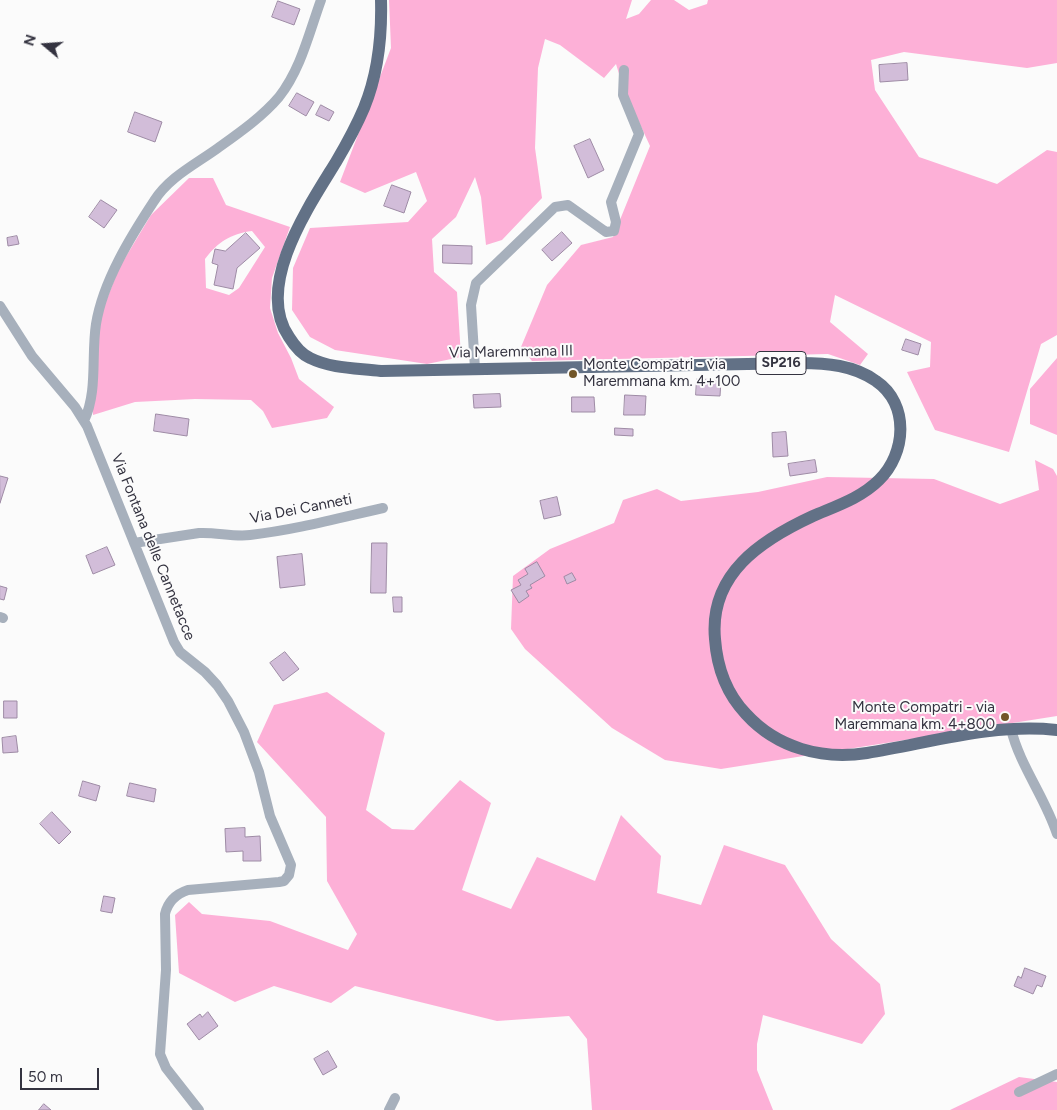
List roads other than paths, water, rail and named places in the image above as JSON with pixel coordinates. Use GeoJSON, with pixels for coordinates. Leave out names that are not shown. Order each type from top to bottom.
{"type":"FeatureCollection","features":[{"type":"Feature","properties":{"kind":"main road","name":"Via Maremmana III"},"geometry":{"type":"LineString","coordinates":[[381,0],[380,43],[370,90],[356,125],[299,224],[290,247],[279,286],[280,318],[286,333],[301,352],[310,358],[328,364],[381,371],[819,363],[844,367],[877,381],[891,398],[899,419],[900,444],[895,458],[885,474],[864,492],[782,532],[752,553],[732,573],[721,594],[715,620],[716,653],[723,676],[738,704],[757,724],[796,748],[821,754],[839,756],[867,753],[984,731],[1011,729],[1057,730]]}},
{"type":"Feature","properties":{"kind":"street"},"geometry":{"type":"LineString","coordinates":[[84,421],[92,399],[96,328],[100,306],[107,287],[131,239],[156,197],[170,182],[236,135],[267,109],[278,97],[300,61],[321,0]]}},
{"type":"Feature","properties":{"kind":"street"},"geometry":{"type":"LineString","coordinates":[[475,369],[471,305],[476,283],[556,207],[568,204],[606,232],[614,231],[616,222],[610,202],[639,134],[623,95],[624,70]]}},
{"type":"Feature","properties":{"kind":"street","name":"Via Fontana delle Cannetacce"},"geometry":{"type":"LineString","coordinates":[[0,306],[32,356],[72,403],[93,437],[176,645],[180,652],[214,681],[225,695],[239,720],[255,760],[270,816],[291,865],[289,875],[284,881],[188,890],[175,896],[166,907],[165,995],[160,1054],[166,1068],[199,1110]]}},
{"type":"Feature","properties":{"kind":"street","name":"Via Dei Canneti"},"geometry":{"type":"LineString","coordinates":[[134,543],[199,533],[239,536],[255,534],[283,530],[384,508]]}},
{"type":"Feature","properties":{"kind":"street"},"geometry":{"type":"LineString","coordinates":[[1011,729],[1016,747],[1050,814],[1057,834]]}},
{"type":"Feature","properties":{"kind":"street"},"geometry":{"type":"LineString","coordinates":[[1019,1092],[1057,1074]]}},
{"type":"Feature","properties":{"kind":"street"},"geometry":{"type":"LineString","coordinates":[[389,1110],[395,1098]]}},
{"type":"Feature","properties":{"kind":"place","name":"Monte Compatri - via Maremmana km. 4+100"},"geometry":{"type":"Point","coordinates":[573,374]}},
{"type":"Feature","properties":{"kind":"place","name":"Monte Compatri - via Maremmana km. 4+800"},"geometry":{"type":"Point","coordinates":[1005,717]}}]}
